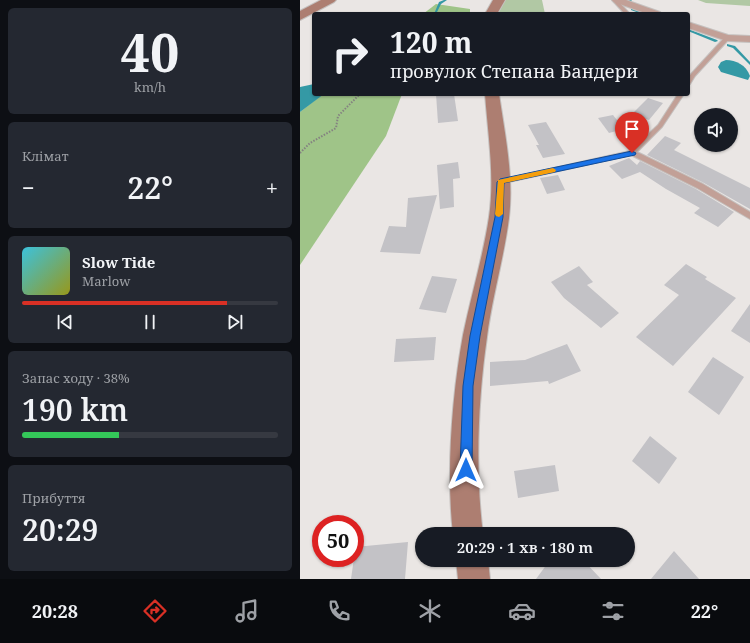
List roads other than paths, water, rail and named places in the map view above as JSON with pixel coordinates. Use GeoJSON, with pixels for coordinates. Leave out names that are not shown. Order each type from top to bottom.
{"type":"FeatureCollection","features":[{"type":"Feature","properties":{"kind":"main road"},"geometry":{"type":"LineString","coordinates":[[300,16],[330,0]]}},
{"type":"Feature","properties":{"kind":"main road"},"geometry":{"type":"LineString","coordinates":[[492,12],[499,0]]}},
{"type":"Feature","properties":{"kind":"main road"},"geometry":{"type":"LineString","coordinates":[[467,527],[466,454],[468,386],[475,336],[499,217],[501,174],[492,96]]}},
{"type":"Feature","properties":{"kind":"main road"},"geometry":{"type":"LineString","coordinates":[[473,567],[474,579]]}},
{"type":"Feature","properties":{"kind":"street"},"geometry":{"type":"LineString","coordinates":[[616,0],[651,12]]}},
{"type":"Feature","properties":{"kind":"street"},"geometry":{"type":"LineString","coordinates":[[690,26],[727,38],[750,39]]}},
{"type":"Feature","properties":{"kind":"lane"},"geometry":{"type":"LineString","coordinates":[[616,0],[626,12]]}},
{"type":"Feature","properties":{"kind":"lane"},"geometry":{"type":"LineString","coordinates":[[690,80],[727,38]]}},
{"type":"Feature","properties":{"kind":"lane"},"geometry":{"type":"LineString","coordinates":[[500,182],[632,153],[660,126],[680,96]]}},
{"type":"Feature","properties":{"kind":"lane"},"geometry":{"type":"LineString","coordinates":[[632,153],[700,186],[750,216]]}},
{"type":"Feature","properties":{"kind":"water"},"geometry":{"type":"Polygon","coordinates":[[[726,60],[737,62],[743,66],[750,76],[748,80],[721,72],[718,67],[721,62],[726,60]]]}},
{"type":"Feature","properties":{"kind":"water"},"geometry":{"type":"Polygon","coordinates":[[[312,84],[312,96],[321,96],[300,112],[300,87],[312,84]]]}},
{"type":"Feature","properties":{"kind":"waterway"},"geometry":{"type":"LineString","coordinates":[[436,12],[440,3],[446,0]]}},
{"type":"Feature","properties":{"kind":"waterway"},"geometry":{"type":"LineString","coordinates":[[632,9],[640,12]]}},
{"type":"Feature","properties":{"kind":"waterway"},"geometry":{"type":"LineString","coordinates":[[690,31],[716,41]]}},
{"type":"Feature","properties":{"kind":"waterway"},"geometry":{"type":"LineString","coordinates":[[728,45],[734,47],[750,64]]}}]}
